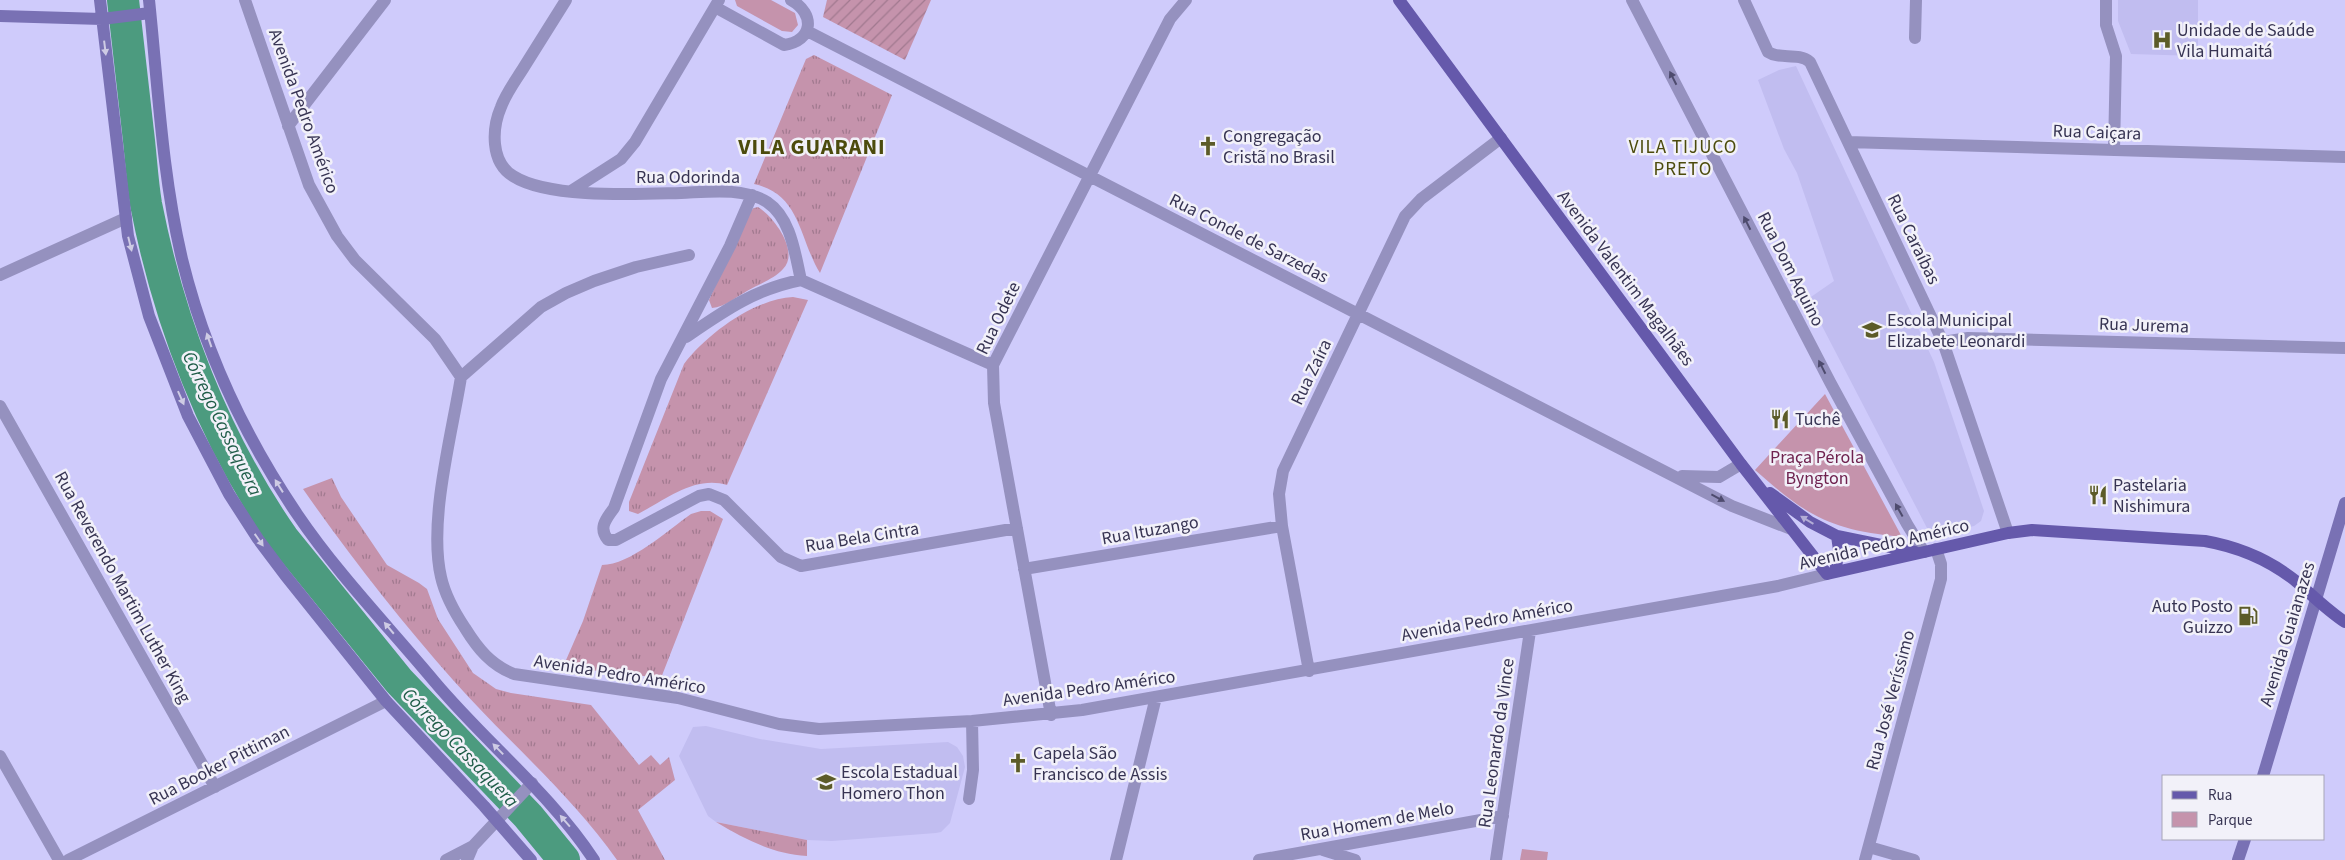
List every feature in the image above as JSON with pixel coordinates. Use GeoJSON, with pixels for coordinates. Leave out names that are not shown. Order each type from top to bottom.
{"type":"FeatureCollection","features":[{"type":"Feature","properties":{"kind":"main road"},"geometry":{"type":"LineString","coordinates":[[100,0],[128,236],[150,316],[174,384],[229,494],[280,568],[386,701],[531,860]]}},
{"type":"Feature","properties":{"kind":"main road"},"geometry":{"type":"LineString","coordinates":[[149,0],[144,14],[165,162],[182,259],[197,308],[230,394],[270,471],[323,550],[446,696],[532,784],[569,825],[594,860]]}},
{"type":"Feature","properties":{"kind":"main road","name":"Avenida Valentim Magalhães"},"geometry":{"type":"LineString","coordinates":[[1399,0],[1741,464],[1791,529],[1831,573]]}},
{"type":"Feature","properties":{"kind":"main road"},"geometry":{"type":"LineString","coordinates":[[0,16],[102,19],[144,14]]}},
{"type":"Feature","properties":{"kind":"main road"},"geometry":{"type":"LineString","coordinates":[[1751,476],[1794,511],[1837,536],[1927,551]]}},
{"type":"Feature","properties":{"kind":"main road","name":"Avenida Guaianazes"},"geometry":{"type":"LineString","coordinates":[[2263,775],[2345,502]]}},
{"type":"Feature","properties":{"kind":"main road","name":"Avenida Pedro Américo"},"geometry":{"type":"LineString","coordinates":[[1831,573],[2008,533],[2052,530],[2221,544],[2274,566],[2298,583],[2316,600],[2345,622]]}},
{"type":"Feature","properties":{"kind":"main road"},"geometry":{"type":"LineString","coordinates":[[1831,573],[1839,550],[1837,536]]}},
{"type":"Feature","properties":{"kind":"main road"},"geometry":{"type":"LineString","coordinates":[[2238,860],[2245,840]]}},
{"type":"Feature","properties":{"kind":"street","name":"Avenida Pedro Américo"},"geometry":{"type":"LineString","coordinates":[[245,0],[310,185],[337,236],[354,260],[435,339],[461,377],[438,516],[440,571],[458,618],[484,655],[499,668],[530,678],[678,698],[799,728],[845,729],[972,721],[1051,715],[1156,697],[1778,586],[1831,573]]}},
{"type":"Feature","properties":{"kind":"street"},"geometry":{"type":"LineString","coordinates":[[288,126],[385,0]]}},
{"type":"Feature","properties":{"kind":"street","name":"Rua Odorinda"},"geometry":{"type":"LineString","coordinates":[[566,0],[505,97],[498,118],[495,146],[498,158],[512,176],[534,184],[571,191],[624,194],[714,192],[752,195],[766,202],[782,218],[792,242],[801,280]]}},
{"type":"Feature","properties":{"kind":"street"},"geometry":{"type":"LineString","coordinates":[[571,191],[621,159],[635,142],[717,4],[784,45],[794,43],[807,31],[807,15],[799,4],[791,0]]}},
{"type":"Feature","properties":{"kind":"street","name":"Rua Odete"},"geometry":{"type":"LineString","coordinates":[[1051,715],[994,402],[993,365],[1170,19],[1186,0]]}},
{"type":"Feature","properties":{"kind":"street","name":"Rua Dom Aquino"},"geometry":{"type":"LineString","coordinates":[[1632,0],[1830,382],[1902,516],[1927,551]]}},
{"type":"Feature","properties":{"kind":"street","name":"Rua Caraíbas"},"geometry":{"type":"LineString","coordinates":[[1744,0],[1763,46],[1768,52],[1776,56],[1806,58],[1810,62],[1943,342],[2008,533]]}},
{"type":"Feature","properties":{"kind":"street"},"geometry":{"type":"LineString","coordinates":[[1915,38],[1916,0]]}},
{"type":"Feature","properties":{"kind":"street"},"geometry":{"type":"LineString","coordinates":[[2106,0],[2106,25],[2116,56],[2114,150]]}},
{"type":"Feature","properties":{"kind":"street","name":"Rua Conde de Sarzedas"},"geometry":{"type":"LineString","coordinates":[[807,31],[1752,515],[1791,529]]}},
{"type":"Feature","properties":{"kind":"street","name":"Rua Zaíra"},"geometry":{"type":"LineString","coordinates":[[1309,670],[1282,526],[1278,494],[1282,471],[1409,211],[1421,199],[1501,138]]}},
{"type":"Feature","properties":{"kind":"street","name":"Rua Caiçara"},"geometry":{"type":"LineString","coordinates":[[1848,142],[2345,157]]}},
{"type":"Feature","properties":{"kind":"street","name":"Rua Bela Cintra"},"geometry":{"type":"LineString","coordinates":[[752,195],[730,246],[684,338],[661,379],[614,508],[605,520],[603,530],[608,540],[616,540],[625,536],[699,496],[709,494],[724,500],[781,557],[801,566],[1017,528]]}},
{"type":"Feature","properties":{"kind":"street"},"geometry":{"type":"LineString","coordinates":[[0,275],[126,218]]}},
{"type":"Feature","properties":{"kind":"street"},"geometry":{"type":"LineString","coordinates":[[461,377],[541,307],[566,293],[636,267],[689,255]]}},
{"type":"Feature","properties":{"kind":"street"},"geometry":{"type":"LineString","coordinates":[[801,280],[993,365]]}},
{"type":"Feature","properties":{"kind":"street","name":"Rua Bela Cintra"},"geometry":{"type":"LineString","coordinates":[[684,338],[726,309],[762,290],[801,280]]}},
{"type":"Feature","properties":{"kind":"street","name":"Rua Jurema"},"geometry":{"type":"LineString","coordinates":[[1943,342],[1968,338],[2345,348]]}},
{"type":"Feature","properties":{"kind":"street","name":"Rua Reverendo Martim Luther King"},"geometry":{"type":"LineString","coordinates":[[0,406],[215,786]]}},
{"type":"Feature","properties":{"kind":"street","name":"Rua Conde de Sarzedas"},"geometry":{"type":"LineString","coordinates":[[1675,475],[1707,479],[1719,477],[1741,464]]}},
{"type":"Feature","properties":{"kind":"street","name":"Rua Ituzango"},"geometry":{"type":"LineString","coordinates":[[1024,569],[1282,526]]}},
{"type":"Feature","properties":{"kind":"street","name":"Rua José Veríssimo"},"geometry":{"type":"LineString","coordinates":[[1865,860],[1941,579],[1940,564],[1927,551]]}},
{"type":"Feature","properties":{"kind":"street","name":"Rua Leonardo da Vince"},"geometry":{"type":"LineString","coordinates":[[1496,860],[1530,631]]}},
{"type":"Feature","properties":{"kind":"street"},"geometry":{"type":"LineString","coordinates":[[1116,860],[1156,697]]}},
{"type":"Feature","properties":{"kind":"street","name":"Rua Booker Pittiman"},"geometry":{"type":"LineString","coordinates":[[68,860],[386,701]]}},
{"type":"Feature","properties":{"kind":"street"},"geometry":{"type":"LineString","coordinates":[[969,799],[974,770],[972,721]]}},
{"type":"Feature","properties":{"kind":"street"},"geometry":{"type":"LineString","coordinates":[[0,756],[59,860]]}},
{"type":"Feature","properties":{"kind":"street"},"geometry":{"type":"LineString","coordinates":[[446,860],[473,846],[532,784]]}},
{"type":"Feature","properties":{"kind":"street","name":"Rua Homem de Melo"},"geometry":{"type":"LineString","coordinates":[[1259,860],[1503,816]]}},
{"type":"Feature","properties":{"kind":"street"},"geometry":{"type":"LineString","coordinates":[[467,860],[473,846]]}},
{"type":"Feature","properties":{"kind":"street"},"geometry":{"type":"LineString","coordinates":[[1868,847],[1914,860]]}},
{"type":"Feature","properties":{"kind":"street"},"geometry":{"type":"LineString","coordinates":[[1320,849],[1355,860]]}},
{"type":"Feature","properties":{"kind":"shaded area","name":"Unidade de Saúde Vila Humaitá"},"geometry":{"type":"Polygon","coordinates":[[[2118,0],[2198,0],[2198,56],[2131,54],[2118,21],[2118,0]]]}},
{"type":"Feature","properties":{"kind":"shaded area","name":"Escola Municipal Elizabete Leonardi"},"geometry":{"type":"Polygon","coordinates":[[[1796,66],[1934,362],[1984,511],[1981,521],[1974,526],[1940,534],[1935,534],[1927,528],[1808,299],[1834,281],[1797,173],[1784,149],[1758,80],[1779,70],[1796,66]]]}},
{"type":"Feature","properties":{"kind":"shaded area","name":"Escola Estadual Homero Thon"},"geometry":{"type":"Polygon","coordinates":[[[706,726],[760,739],[821,749],[948,742],[957,747],[963,756],[965,767],[950,823],[941,832],[936,833],[832,841],[807,840],[716,822],[708,816],[679,756],[693,727],[706,726]]]}},
{"type":"Feature","properties":{"kind":"green space"},"geometry":{"type":"Polygon","coordinates":[[[735,0],[771,0],[795,13],[798,25],[792,32],[782,31],[737,6],[735,0]]]}},
{"type":"Feature","properties":{"kind":"green space"},"geometry":{"type":"Polygon","coordinates":[[[827,0],[931,0],[905,60],[823,17],[827,0]]]}},
{"type":"Feature","properties":{"kind":"green space"},"geometry":{"type":"Polygon","coordinates":[[[814,55],[892,95],[820,273],[790,208],[781,197],[769,189],[754,184],[806,59],[814,55]]]}},
{"type":"Feature","properties":{"kind":"green space"},"geometry":{"type":"Polygon","coordinates":[[[758,207],[771,219],[783,235],[789,254],[787,262],[783,269],[771,279],[726,304],[712,308],[709,300],[748,213],[758,207]]]}},
{"type":"Feature","properties":{"kind":"green space"},"geometry":{"type":"Polygon","coordinates":[[[793,297],[808,300],[727,485],[703,483],[681,490],[638,514],[629,511],[629,502],[684,364],[705,341],[732,320],[763,304],[793,297]]]}},
{"type":"Feature","properties":{"kind":"green space","name":"Praça Pérola Byngton"},"geometry":{"type":"Polygon","coordinates":[[[1825,394],[1902,537],[1857,530],[1822,518],[1790,499],[1755,470],[1825,394]]]}},
{"type":"Feature","properties":{"kind":"green space"},"geometry":{"type":"Polygon","coordinates":[[[332,478],[341,497],[387,565],[427,589],[438,619],[473,673],[496,689],[591,705],[639,765],[651,755],[660,765],[669,757],[675,780],[638,810],[665,860],[617,860],[559,790],[453,680],[375,587],[303,489],[332,478]]]}},
{"type":"Feature","properties":{"kind":"green space"},"geometry":{"type":"Polygon","coordinates":[[[710,511],[723,519],[661,678],[563,667],[583,621],[602,565],[613,563],[636,553],[691,514],[710,511]]]}},
{"type":"Feature","properties":{"kind":"green space"},"geometry":{"type":"Polygon","coordinates":[[[716,822],[807,840],[807,856],[794,855],[759,845],[716,822]]]}},
{"type":"Feature","properties":{"kind":"green space"},"geometry":{"type":"Polygon","coordinates":[[[1522,849],[1548,852],[1547,860],[1520,860],[1522,849]]]}},
{"type":"Feature","properties":{"kind":"waterway","name":"Córrego Cassaquera"},"geometry":{"type":"LineString","coordinates":[[123,0],[146,204],[156,248],[167,292],[197,378],[215,420],[236,461],[258,500],[283,538],[399,681],[528,816],[564,860]]}},
{"type":"Feature","properties":{"kind":"place","name":"Unidade de Saúde Vila Humaitá"},"geometry":{"type":"Point","coordinates":[2162,40]}},
{"type":"Feature","properties":{"kind":"place","name":"Congregação Cristã no Brasil"},"geometry":{"type":"Point","coordinates":[1208,146]}},
{"type":"Feature","properties":{"kind":"place","name":"Escola Municipal Elizabete Leonardi"},"geometry":{"type":"Point","coordinates":[1872,330]}},
{"type":"Feature","properties":{"kind":"place","name":"Tuchê"},"geometry":{"type":"Point","coordinates":[1780,419]}},
{"type":"Feature","properties":{"kind":"place","name":"Pastelaria Nishimura"},"geometry":{"type":"Point","coordinates":[2098,495]}},
{"type":"Feature","properties":{"kind":"place","name":"Auto Posto Guizzo"},"geometry":{"type":"Point","coordinates":[2248,616]}},
{"type":"Feature","properties":{"kind":"place","name":"Capela São Francisco de Assis"},"geometry":{"type":"Point","coordinates":[1018,763]}},
{"type":"Feature","properties":{"kind":"place","name":"Escola Estadual Homero Thon"},"geometry":{"type":"Point","coordinates":[826,782]}},
{"type":"Feature","properties":{"kind":"district","name":"VILA GUARANI"},"geometry":{"type":"Point","coordinates":[812,146]}},
{"type":"Feature","properties":{"kind":"district","name":"VILA TIJUCO PRETO"},"geometry":{"type":"Point","coordinates":[1683,157]}}]}
